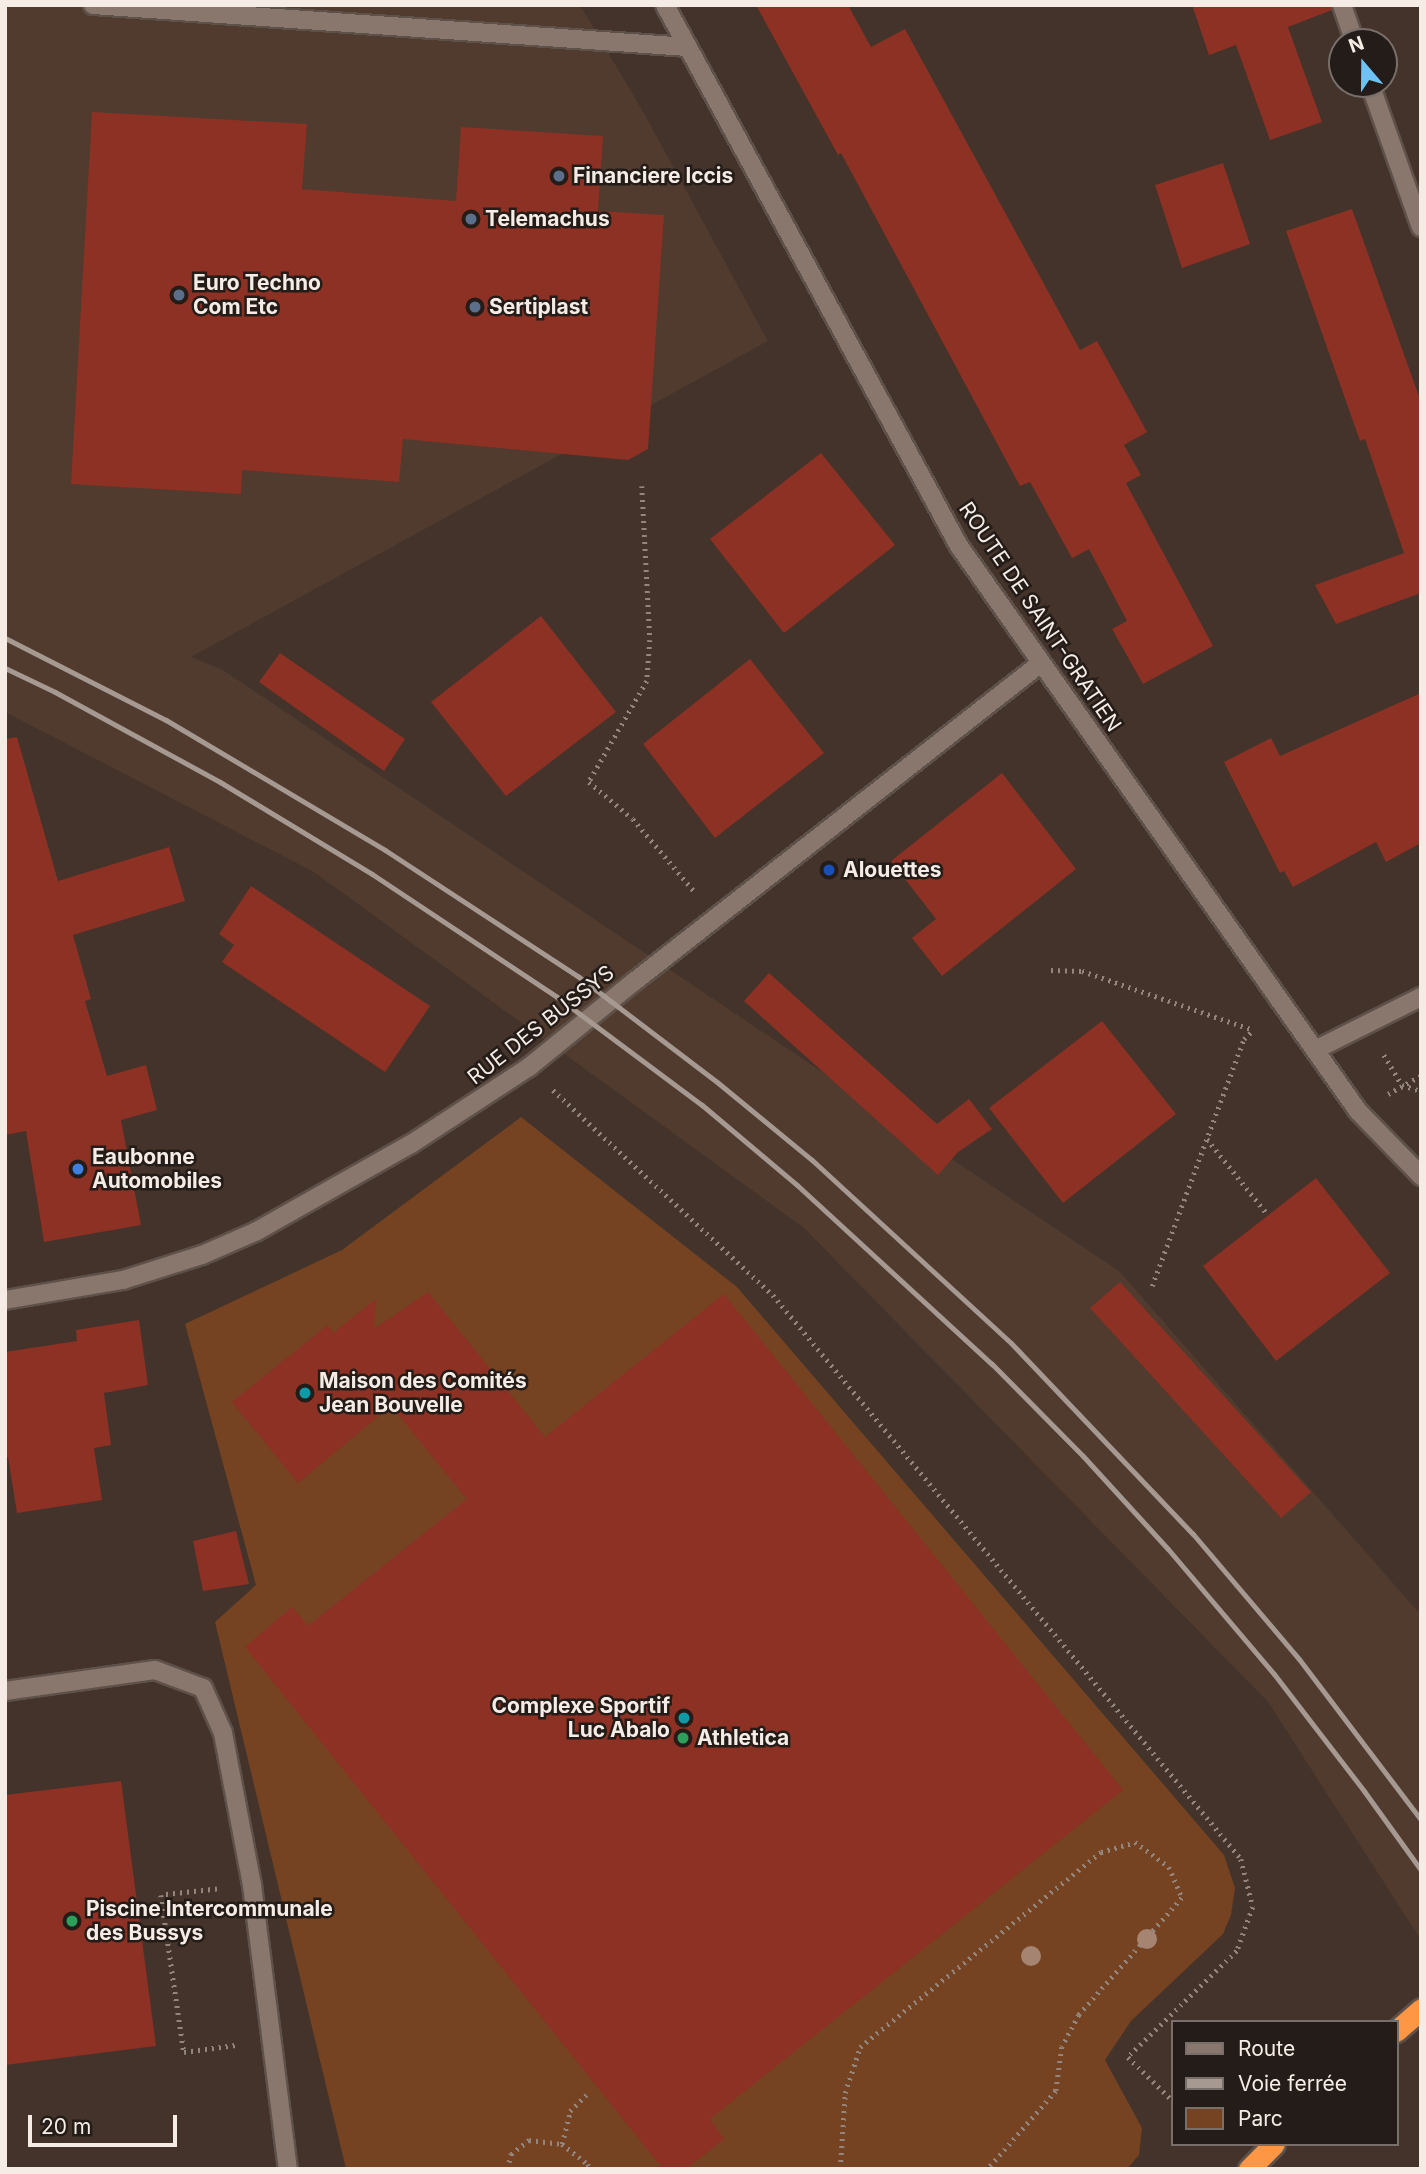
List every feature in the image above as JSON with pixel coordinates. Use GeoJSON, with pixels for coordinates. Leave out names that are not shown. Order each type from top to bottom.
{"type":"FeatureCollection","features":[{"type":"Feature","properties":{"kind":"highway"},"geometry":{"type":"LineString","coordinates":[[1398,2029],[1421,2008]]}},
{"type":"Feature","properties":{"kind":"highway"},"geometry":{"type":"LineString","coordinates":[[1249,2169],[1272,2146]]}},
{"type":"Feature","properties":{"kind":"street"},"geometry":{"type":"LineString","coordinates":[[93,5],[688,47]]}},
{"type":"Feature","properties":{"kind":"street","name":"ROUTE DE SAINT-GRATIEN"},"geometry":{"type":"LineString","coordinates":[[665,5],[959,545],[1358,1111],[1421,1176]]}},
{"type":"Feature","properties":{"kind":"street"},"geometry":{"type":"LineString","coordinates":[[1342,5],[1350,28]]}},
{"type":"Feature","properties":{"kind":"street"},"geometry":{"type":"LineString","coordinates":[[1375,98],[1421,227]]}},
{"type":"Feature","properties":{"kind":"street","name":"RUE DES BUSSYS"},"geometry":{"type":"LineString","coordinates":[[5,1300],[123,1280],[160,1270],[257,1231],[401,1151],[529,1067],[1041,663]]}},
{"type":"Feature","properties":{"kind":"street"},"geometry":{"type":"LineString","coordinates":[[1315,1050],[1421,997]]}},
{"type":"Feature","properties":{"kind":"street"},"geometry":{"type":"LineString","coordinates":[[5,1691],[155,1670],[203,1688],[223,1733],[252,1885],[288,2169]]}},
{"type":"Feature","properties":{"kind":"path"},"geometry":{"type":"LineString","coordinates":[[642,486],[650,640],[647,681],[589,782],[633,819],[716,917]]}},
{"type":"Feature","properties":{"kind":"path"},"geometry":{"type":"LineString","coordinates":[[1051,971],[1082,971],[1252,1031]]}},
{"type":"Feature","properties":{"kind":"path"},"geometry":{"type":"LineString","coordinates":[[1152,1286],[1244,1039],[1258,1027]]}},
{"type":"Feature","properties":{"kind":"path"},"geometry":{"type":"LineString","coordinates":[[1383,1054],[1402,1085],[1421,1091]]}},
{"type":"Feature","properties":{"kind":"path"},"geometry":{"type":"LineString","coordinates":[[529,1067],[773,1295],[1241,1859],[1253,1907],[1237,1951],[1128,2057],[1170,2098]]}},
{"type":"Feature","properties":{"kind":"path"},"geometry":{"type":"LineString","coordinates":[[1380,1098],[1421,1076]]}},
{"type":"Feature","properties":{"kind":"path"},"geometry":{"type":"LineString","coordinates":[[1206,1139],[1268,1214]]}},
{"type":"Feature","properties":{"kind":"path"},"geometry":{"type":"LineString","coordinates":[[840,2169],[845,2093],[860,2047],[1101,1852],[1135,1842],[1169,1867],[1182,1898],[1079,2015],[1062,2048],[1056,2091],[988,2169]]}},
{"type":"Feature","properties":{"kind":"path"},"geometry":{"type":"LineString","coordinates":[[252,1885],[161,1895],[184,2052],[271,2040]]}},
{"type":"Feature","properties":{"kind":"path"},"geometry":{"type":"LineString","coordinates":[[562,2144],[569,2111],[586,2095]]}},
{"type":"Feature","properties":{"kind":"path"},"geometry":{"type":"LineString","coordinates":[[507,2169],[511,2154],[529,2140],[562,2144],[588,2164],[590,2169]]}},
{"type":"Feature","properties":{"kind":"shaded area"},"geometry":{"type":"Polygon","coordinates":[[[5,5],[580,5],[645,115],[768,341],[191,657],[223,670],[1119,1271],[1421,1615],[1421,1940],[1268,1702],[804,1228],[314,872],[5,712],[5,5]]]}},
{"type":"Feature","properties":{"kind":"green space","name":"Athletica"},"geometry":{"type":"Polygon","coordinates":[[[521,1117],[737,1287],[1224,1855],[1235,1888],[1231,1915],[1223,1934],[1131,2021],[1105,2060],[1142,2128],[1139,2155],[1127,2169],[346,2169],[215,1622],[256,1585],[185,1324],[342,1250],[521,1117]]]}},
{"type":"Feature","properties":{"kind":"building"},"geometry":{"type":"Polygon","coordinates":[[[756,5],[848,5],[871,47],[905,29],[1080,350],[1097,341],[1147,432],[1124,445],[1141,475],[1126,483],[1213,646],[1143,684],[1112,629],[1127,621],[1089,549],[1072,558],[1030,482],[1020,486],[841,153],[838,155],[756,5]]]}},
{"type":"Feature","properties":{"kind":"building"},"geometry":{"type":"Polygon","coordinates":[[[1192,5],[1331,5],[1332,10],[1288,27],[1322,122],[1270,140],[1236,45],[1209,55],[1192,5]]]}},
{"type":"Feature","properties":{"kind":"building"},"geometry":{"type":"Polygon","coordinates":[[[92,112],[307,124],[302,189],[456,201],[461,127],[603,136],[598,211],[664,215],[648,449],[628,460],[403,439],[399,482],[242,470],[241,494],[71,484],[92,112]]]}},
{"type":"Feature","properties":{"kind":"building"},"geometry":{"type":"Polygon","coordinates":[[[1223,163],[1250,244],[1182,268],[1155,185],[1223,163]]]}},
{"type":"Feature","properties":{"kind":"building"},"geometry":{"type":"Polygon","coordinates":[[[1352,209],[1421,402],[1421,593],[1336,624],[1315,585],[1404,553],[1365,439],[1360,441],[1286,231],[1352,209]]]}},
{"type":"Feature","properties":{"kind":"building"},"geometry":{"type":"Polygon","coordinates":[[[821,453],[895,545],[784,633],[710,539],[821,453]]]}},
{"type":"Feature","properties":{"kind":"building"},"geometry":{"type":"Polygon","coordinates":[[[541,616],[616,712],[506,796],[431,702],[541,616]]]}},
{"type":"Feature","properties":{"kind":"building"},"geometry":{"type":"Polygon","coordinates":[[[280,653],[405,739],[384,771],[259,682],[280,653]]]}},
{"type":"Feature","properties":{"kind":"building"},"geometry":{"type":"Polygon","coordinates":[[[750,659],[824,753],[715,838],[643,744],[750,659]]]}},
{"type":"Feature","properties":{"kind":"building"},"geometry":{"type":"Polygon","coordinates":[[[1421,693],[1421,843],[1386,862],[1376,842],[1293,887],[1284,871],[1280,873],[1224,762],[1271,738],[1280,756],[1421,693]]]}},
{"type":"Feature","properties":{"kind":"building"},"geometry":{"type":"Polygon","coordinates":[[[17,737],[58,881],[169,847],[185,901],[73,935],[91,999],[85,1001],[107,1076],[146,1065],[157,1110],[121,1120],[141,1225],[44,1242],[26,1131],[5,1135],[5,739],[17,737]]]}},
{"type":"Feature","properties":{"kind":"building"},"geometry":{"type":"Polygon","coordinates":[[[1002,773],[1076,869],[942,976],[912,938],[936,919],[891,861],[1002,773]]]}},
{"type":"Feature","properties":{"kind":"building"},"geometry":{"type":"Polygon","coordinates":[[[251,886],[430,1006],[385,1072],[222,962],[234,945],[219,934],[251,886]]]}},
{"type":"Feature","properties":{"kind":"building"},"geometry":{"type":"Polygon","coordinates":[[[769,973],[937,1124],[969,1099],[992,1129],[958,1152],[938,1175],[744,1001],[769,973]]]}},
{"type":"Feature","properties":{"kind":"building"},"geometry":{"type":"Polygon","coordinates":[[[1102,1021],[1176,1114],[1063,1203],[989,1108],[1102,1021]]]}},
{"type":"Feature","properties":{"kind":"building"},"geometry":{"type":"Polygon","coordinates":[[[1316,1178],[1390,1273],[1276,1361],[1203,1266],[1316,1178]]]}},
{"type":"Feature","properties":{"kind":"building"},"geometry":{"type":"Polygon","coordinates":[[[1120,1282],[1311,1492],[1281,1518],[1090,1308],[1120,1282]]]}},
{"type":"Feature","properties":{"kind":"building","name":"Complexe Sportif Luc Abalo"},"geometry":{"type":"Polygon","coordinates":[[[428,1292],[545,1437],[724,1294],[1123,1790],[710,2119],[724,2139],[686,2169],[663,2169],[245,1647],[292,1607],[308,1626],[467,1499],[391,1406],[298,1483],[232,1402],[328,1325],[333,1333],[376,1299],[374,1329],[428,1292]]]}},
{"type":"Feature","properties":{"kind":"building"},"geometry":{"type":"Polygon","coordinates":[[[139,1320],[148,1385],[104,1393],[111,1445],[94,1448],[102,1500],[17,1513],[8,1457],[5,1457],[5,1352],[77,1341],[76,1330],[139,1320]]]}},
{"type":"Feature","properties":{"kind":"building"},"geometry":{"type":"Polygon","coordinates":[[[236,1531],[249,1584],[203,1591],[193,1541],[236,1531]]]}},
{"type":"Feature","properties":{"kind":"building","name":"Piscine Intercommunale des Bussys"},"geometry":{"type":"Polygon","coordinates":[[[121,1781],[156,2046],[5,2065],[5,1795],[121,1781]]]}},
{"type":"Feature","properties":{"kind":"railway"},"geometry":{"type":"LineString","coordinates":[[5,638],[166,720],[385,850],[579,977],[717,1082],[812,1160],[1011,1343],[1193,1534],[1299,1659],[1421,1820]]}},
{"type":"Feature","properties":{"kind":"railway"},"geometry":{"type":"LineString","coordinates":[[5,668],[55,692],[220,782],[372,874],[557,997],[702,1105],[797,1185],[992,1364],[1083,1456],[1168,1549],[1274,1674],[1421,1870]]}},
{"type":"Feature","properties":{"kind":"place","name":"Financiere lccis"},"geometry":{"type":"Point","coordinates":[559,176]}},
{"type":"Feature","properties":{"kind":"place","name":"Telemachus"},"geometry":{"type":"Point","coordinates":[471,219]}},
{"type":"Feature","properties":{"kind":"place","name":"Euro Techno Com Etc"},"geometry":{"type":"Point","coordinates":[179,295]}},
{"type":"Feature","properties":{"kind":"place","name":"Sertiplast"},"geometry":{"type":"Point","coordinates":[475,307]}},
{"type":"Feature","properties":{"kind":"place","name":"Alouettes"},"geometry":{"type":"Point","coordinates":[829,870]}},
{"type":"Feature","properties":{"kind":"place","name":"Eaubonne Automobiles"},"geometry":{"type":"Point","coordinates":[78,1169]}},
{"type":"Feature","properties":{"kind":"place","name":"Maison des Comités Jean Bouvelle"},"geometry":{"type":"Point","coordinates":[305,1393]}},
{"type":"Feature","properties":{"kind":"place","name":"Complexe Sportif Luc Abalo"},"geometry":{"type":"Point","coordinates":[684,1718]}},
{"type":"Feature","properties":{"kind":"place","name":"Athletica"},"geometry":{"type":"Point","coordinates":[683,1738]}},
{"type":"Feature","properties":{"kind":"place","name":"Piscine Intercommunale des Bussys"},"geometry":{"type":"Point","coordinates":[72,1921]}}]}
